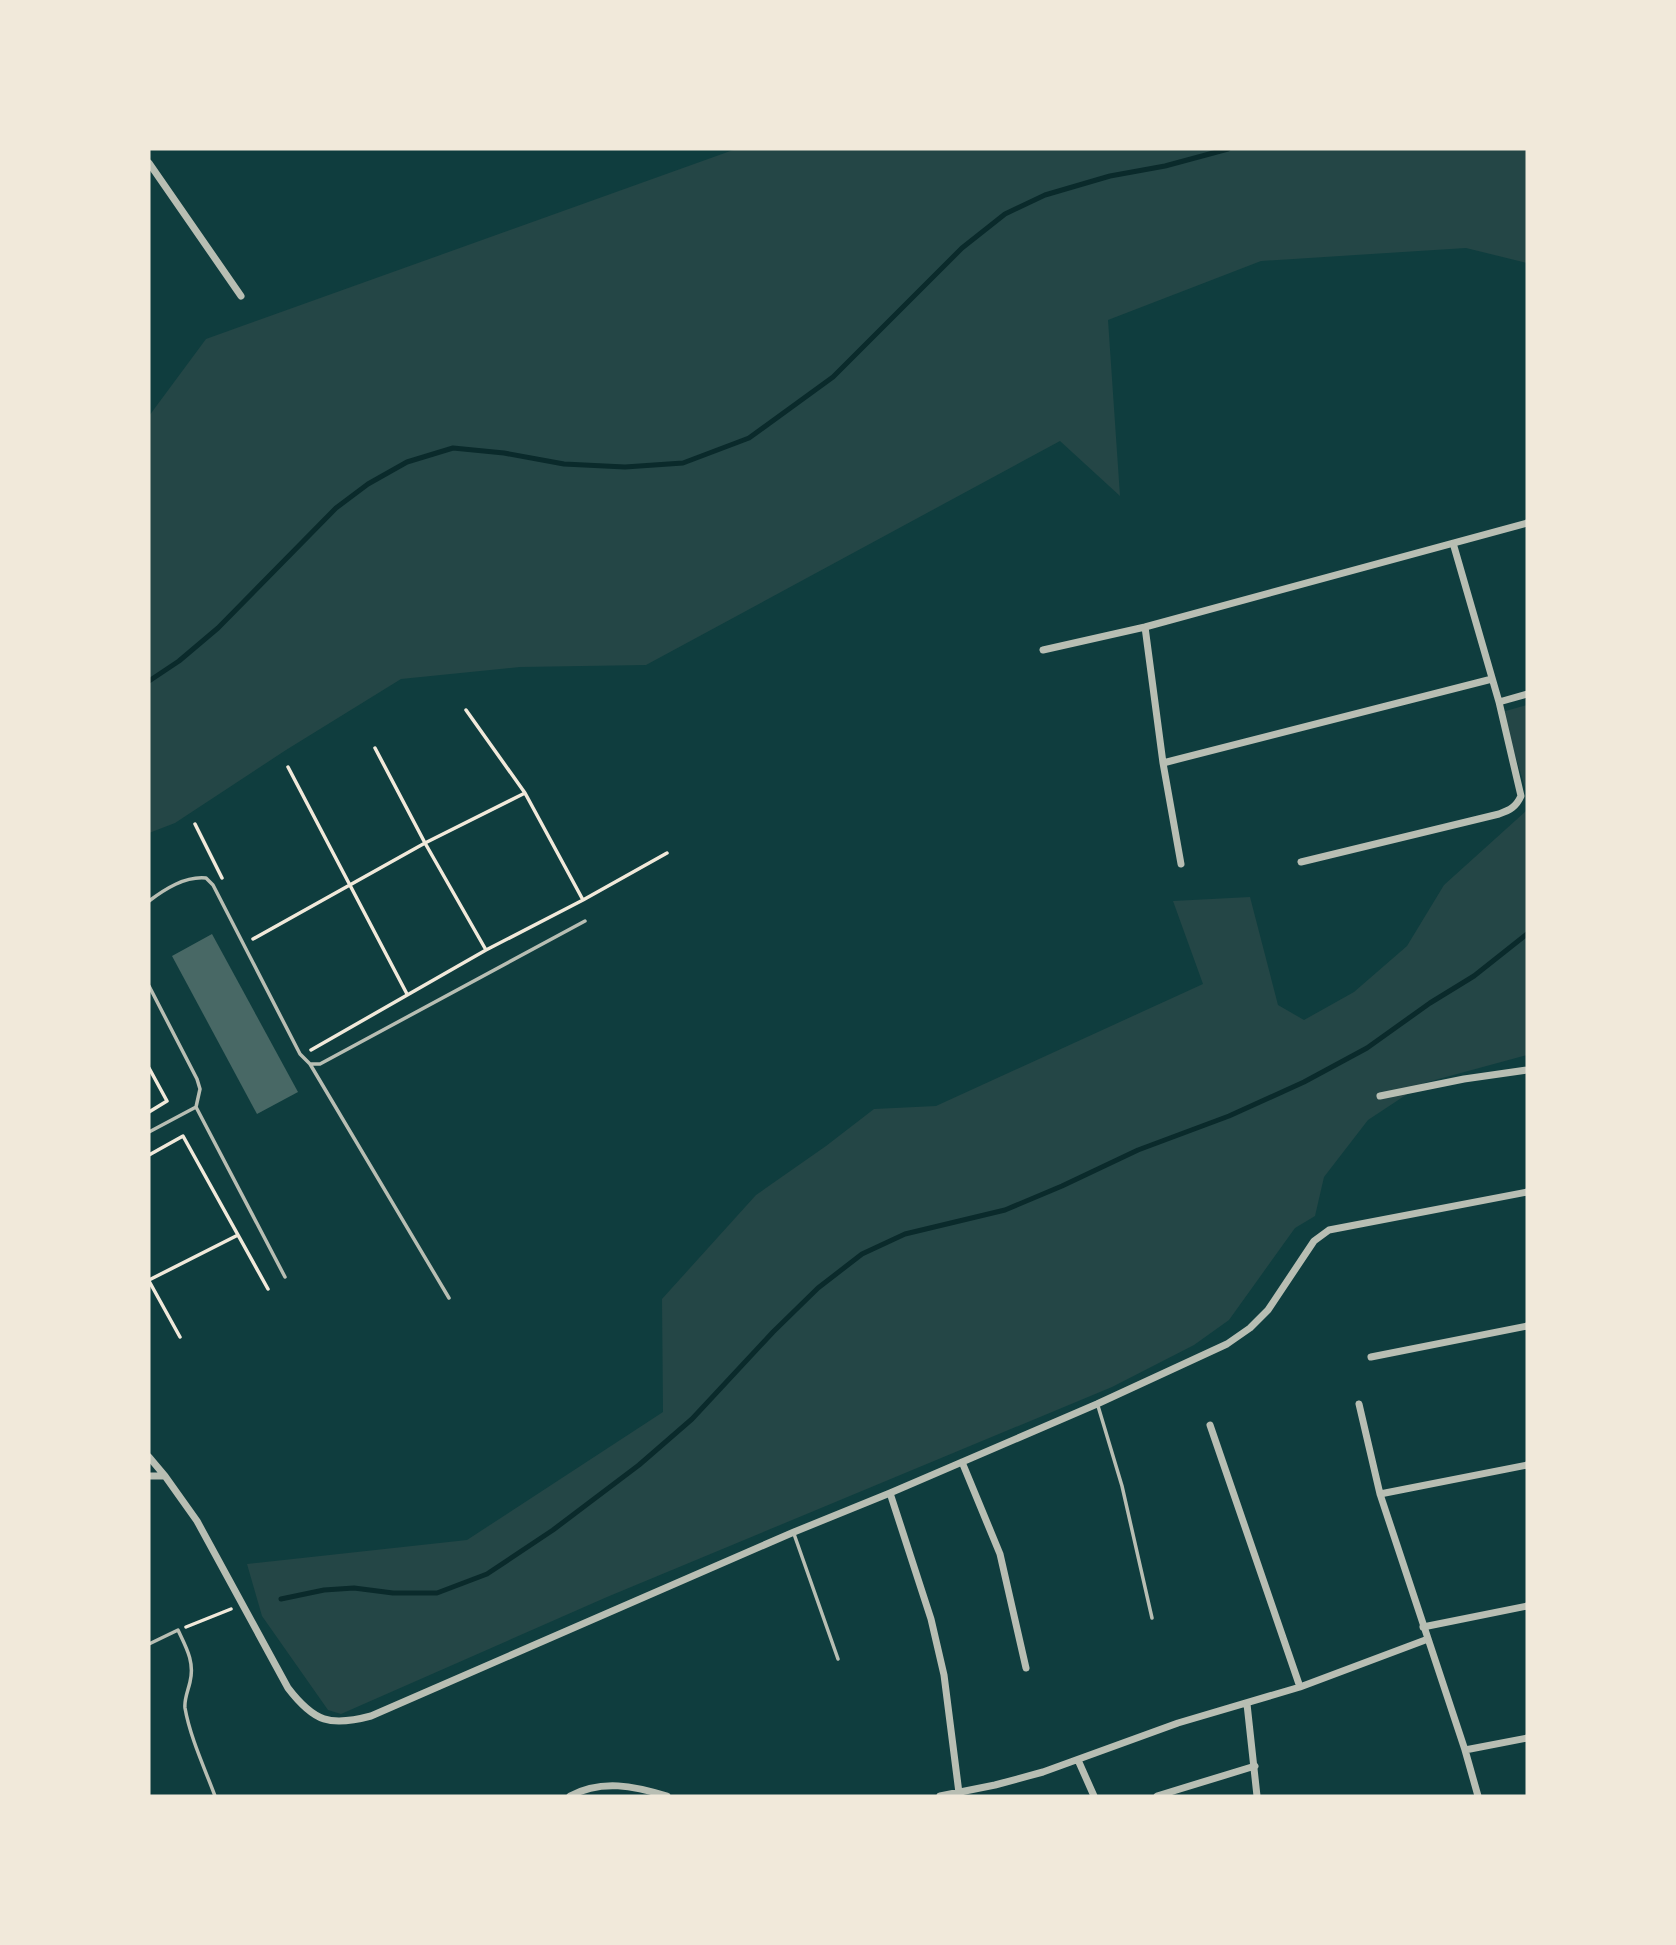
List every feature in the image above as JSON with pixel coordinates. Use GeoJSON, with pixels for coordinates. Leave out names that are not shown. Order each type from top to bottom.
{"type":"FeatureCollection","features":[{"type":"Feature","properties":{"kind":"street"},"geometry":{"type":"LineString","coordinates":[[149,163],[240,296]]}},
{"type":"Feature","properties":{"kind":"street"},"geometry":{"type":"LineString","coordinates":[[1043,650],[1145,627],[1527,523]]}},
{"type":"Feature","properties":{"kind":"street"},"geometry":{"type":"LineString","coordinates":[[1301,862],[1499,814],[1518,804],[1521,796],[1519,785],[1499,702],[1453,543]]}},
{"type":"Feature","properties":{"kind":"street"},"geometry":{"type":"LineString","coordinates":[[1145,627],[1163,764],[1181,864]]}},
{"type":"Feature","properties":{"kind":"street"},"geometry":{"type":"LineString","coordinates":[[1163,764],[1492,679]]}},
{"type":"Feature","properties":{"kind":"street"},"geometry":{"type":"LineString","coordinates":[[1499,702],[1527,694]]}},
{"type":"Feature","properties":{"kind":"street"},"geometry":{"type":"LineString","coordinates":[[1380,1096],[1464,1079],[1527,1070]]}},
{"type":"Feature","properties":{"kind":"street"},"geometry":{"type":"LineString","coordinates":[[149,1457],[197,1521],[288,1688],[301,1704],[316,1716],[332,1722],[350,1722],[384,1711],[794,1532],[1097,1404],[1227,1344],[1250,1328],[1268,1310],[1314,1241],[1329,1230],[1527,1192]]}},
{"type":"Feature","properties":{"kind":"street"},"geometry":{"type":"LineString","coordinates":[[1371,1357],[1527,1326]]}},
{"type":"Feature","properties":{"kind":"street"},"geometry":{"type":"LineString","coordinates":[[1359,1404],[1380,1494],[1478,1796]]}},
{"type":"Feature","properties":{"kind":"street"},"geometry":{"type":"LineString","coordinates":[[1210,1425],[1300,1687]]}},
{"type":"Feature","properties":{"kind":"street"},"geometry":{"type":"LineString","coordinates":[[962,1462],[1000,1554],[1026,1668]]}},
{"type":"Feature","properties":{"kind":"street"},"geometry":{"type":"LineString","coordinates":[[1380,1494],[1527,1465]]}},
{"type":"Feature","properties":{"kind":"street"},"geometry":{"type":"LineString","coordinates":[[149,1476],[165,1476]]}},
{"type":"Feature","properties":{"kind":"street"},"geometry":{"type":"LineString","coordinates":[[890,1493],[931,1619],[944,1675],[959,1793]]}},
{"type":"Feature","properties":{"kind":"street"},"geometry":{"type":"LineString","coordinates":[[1423,1627],[1527,1606]]}},
{"type":"Feature","properties":{"kind":"street"},"geometry":{"type":"LineString","coordinates":[[940,1796],[995,1785],[1079,1760],[1178,1723],[1300,1687],[1428,1639]]}},
{"type":"Feature","properties":{"kind":"street"},"geometry":{"type":"LineString","coordinates":[[1247,1704],[1257,1796]]}},
{"type":"Feature","properties":{"kind":"street"},"geometry":{"type":"LineString","coordinates":[[1465,1750],[1527,1738]]}},
{"type":"Feature","properties":{"kind":"street"},"geometry":{"type":"LineString","coordinates":[[1079,1760],[1094,1796]]}},
{"type":"Feature","properties":{"kind":"street"},"geometry":{"type":"LineString","coordinates":[[1157,1796],[1255,1766]]}},
{"type":"Feature","properties":{"kind":"street"},"geometry":{"type":"LineString","coordinates":[[570,1796],[598,1785],[628,1786],[667,1796]]}},
{"type":"Feature","properties":{"kind":"lane"},"geometry":{"type":"LineString","coordinates":[[149,901],[165,889],[196,877],[206,878],[213,885],[300,1054],[310,1064],[449,1298]]}},
{"type":"Feature","properties":{"kind":"lane"},"geometry":{"type":"LineString","coordinates":[[310,1064],[320,1064],[585,921]]}},
{"type":"Feature","properties":{"kind":"lane"},"geometry":{"type":"LineString","coordinates":[[149,986],[200,1089],[196,1107],[149,1132]]}},
{"type":"Feature","properties":{"kind":"lane"},"geometry":{"type":"LineString","coordinates":[[196,1107],[285,1278]]}},
{"type":"Feature","properties":{"kind":"lane"},"geometry":{"type":"LineString","coordinates":[[1097,1404],[1122,1486],[1152,1618]]}},
{"type":"Feature","properties":{"kind":"lane"},"geometry":{"type":"LineString","coordinates":[[794,1532],[838,1659]]}},
{"type":"Feature","properties":{"kind":"lane"},"geometry":{"type":"LineString","coordinates":[[149,1644],[178,1630],[191,1661],[192,1671],[185,1705],[187,1714],[215,1796]]}},
{"type":"Feature","properties":{"kind":"path"},"geometry":{"type":"LineString","coordinates":[[467,710],[525,793],[583,900]]}},
{"type":"Feature","properties":{"kind":"path"},"geometry":{"type":"LineString","coordinates":[[375,748],[486,950]]}},
{"type":"Feature","properties":{"kind":"path"},"geometry":{"type":"LineString","coordinates":[[288,767],[407,995]]}},
{"type":"Feature","properties":{"kind":"path"},"geometry":{"type":"LineString","coordinates":[[253,939],[348,884],[525,793]]}},
{"type":"Feature","properties":{"kind":"path"},"geometry":{"type":"LineString","coordinates":[[195,824],[224,881]]}},
{"type":"Feature","properties":{"kind":"path"},"geometry":{"type":"LineString","coordinates":[[311,1050],[486,950],[667,853]]}},
{"type":"Feature","properties":{"kind":"path"},"geometry":{"type":"LineString","coordinates":[[149,1068],[167,1101],[149,1112]]}},
{"type":"Feature","properties":{"kind":"path"},"geometry":{"type":"LineString","coordinates":[[149,1155],[183,1136],[268,1289]]}},
{"type":"Feature","properties":{"kind":"path"},"geometry":{"type":"LineString","coordinates":[[180,1337],[149,1280],[238,1235]]}},
{"type":"Feature","properties":{"kind":"path"},"geometry":{"type":"LineString","coordinates":[[178,1630],[242,1605]]}},
{"type":"Feature","properties":{"kind":"shaded area"},"geometry":{"type":"Polygon","coordinates":[[[736,149],[1527,149],[1527,263],[1466,248],[1261,261],[1108,320],[1120,496],[1060,441],[646,665],[520,667],[401,679],[175,823],[149,833],[149,416],[206,339],[736,149]]]}},
{"type":"Feature","properties":{"kind":"shaded area"},"geometry":{"type":"Polygon","coordinates":[[[1527,705],[1527,794],[1502,712],[1527,705]]]}},
{"type":"Feature","properties":{"kind":"shaded area"},"geometry":{"type":"Polygon","coordinates":[[[1527,810],[1527,1055],[1424,1083],[1368,1120],[1324,1177],[1315,1216],[1295,1228],[1229,1320],[1194,1345],[1112,1387],[607,1597],[341,1714],[328,1710],[262,1616],[247,1564],[467,1540],[663,1412],[662,1299],[756,1195],[874,1109],[936,1106],[1203,984],[1173,901],[1250,897],[1278,1005],[1304,1020],[1354,992],[1407,946],[1444,885],[1527,810]]]}},
{"type":"Feature","properties":{"kind":"building"},"geometry":{"type":"Polygon","coordinates":[[[212,934],[298,1092],[257,1114],[172,956],[212,934]]]}},
{"type":"Feature","properties":{"kind":"waterway"},"geometry":{"type":"LineString","coordinates":[[149,681],[179,661],[218,628],[336,508],[368,484],[407,462],[453,448],[504,453],[564,464],[625,467],[683,463],[749,438],[833,377],[962,248],[1005,214],[1045,195],[1110,176],[1165,166],[1228,149]]}},
{"type":"Feature","properties":{"kind":"waterway"},"geometry":{"type":"LineString","coordinates":[[281,1599],[324,1590],[354,1588],[393,1593],[437,1593],[487,1574],[553,1530],[639,1465],[692,1419],[818,1288],[862,1254],[905,1234],[1005,1210],[1138,1150],[1229,1116],[1304,1082],[1367,1048],[1430,1003],[1474,976],[1527,934]]}}]}
